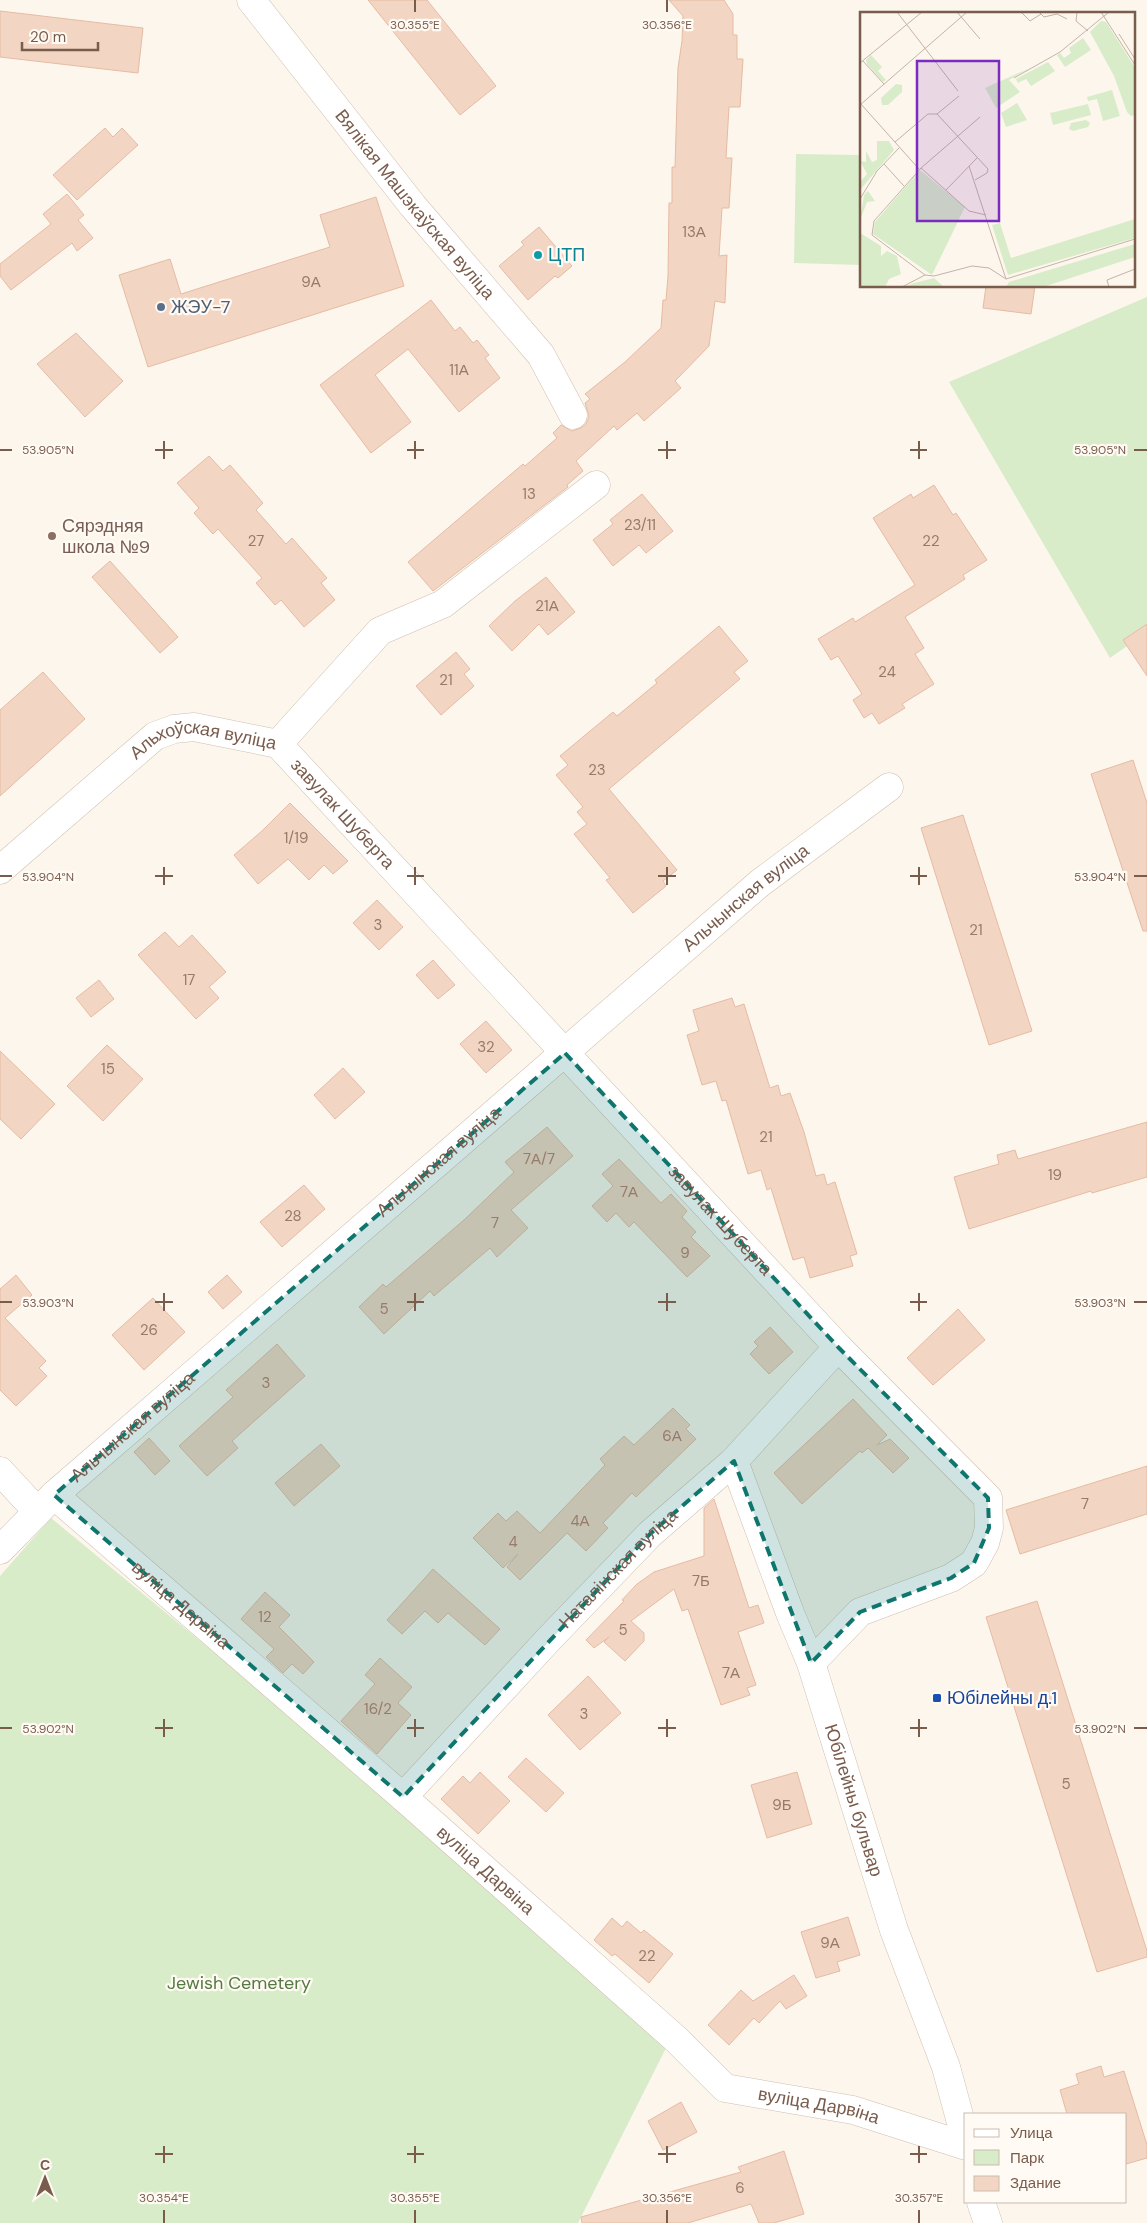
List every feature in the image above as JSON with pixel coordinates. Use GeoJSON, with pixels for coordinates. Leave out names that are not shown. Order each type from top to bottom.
{"type":"FeatureCollection","features":[{"type":"Feature","properties":{"kind":"street","name":"Вялікая Машэкаўская вуліца"},"geometry":{"type":"LineString","coordinates":[[251,0],[413,206],[542,355],[573,415]]}},
{"type":"Feature","properties":{"kind":"street","name":"Альхоўская вуліца"},"geometry":{"type":"LineString","coordinates":[[0,870],[155,736],[174,729],[194,727],[278,744],[380,631],[443,604],[596,485]]}},
{"type":"Feature","properties":{"kind":"street","name":"завулак Шуберта"},"geometry":{"type":"LineString","coordinates":[[278,744],[838,1346],[988,1498],[989,1528],[985,1543],[974,1563],[951,1578],[860,1612],[811,1663]]}},
{"type":"Feature","properties":{"kind":"street","name":"Альчынская вуліца"},"geometry":{"type":"LineString","coordinates":[[0,1550],[46,1503],[760,882],[889,787]]}},
{"type":"Feature","properties":{"kind":"street","name":"Наталінская вуліца"},"geometry":{"type":"LineString","coordinates":[[403,1797],[548,1640],[650,1534],[734,1461],[838,1346]]}},
{"type":"Feature","properties":{"kind":"street","name":"Юбілейны бульвар"},"geometry":{"type":"LineString","coordinates":[[734,1461],[790,1613],[811,1663],[894,1930],[946,2066],[964,2134]]}},
{"type":"Feature","properties":{"kind":"street","name":"вуліца Дарвіна"},"geometry":{"type":"LineString","coordinates":[[0,1471],[46,1503],[403,1797],[677,2040],[725,2088],[853,2110],[964,2145]]}},
{"type":"Feature","properties":{"kind":"street"},"geometry":{"type":"LineString","coordinates":[[981,2203],[988,2223]]}},
{"type":"Feature","properties":{"kind":"highlighted area"},"geometry":{"type":"Polygon","coordinates":[[[565,1053],[838,1347],[988,1498],[989,1528],[974,1563],[951,1578],[860,1612],[811,1663],[734,1461],[650,1534],[403,1797],[54,1495],[565,1053]]]}},
{"type":"Feature","properties":{"kind":"green space"},"geometry":{"type":"Polygon","coordinates":[[[796,154],[860,155],[860,265],[794,263],[796,154]]]}},
{"type":"Feature","properties":{"kind":"green space"},"geometry":{"type":"Polygon","coordinates":[[[1147,297],[1147,632],[1110,658],[949,382],[1147,297]]]}},
{"type":"Feature","properties":{"kind":"green space","name":"Jewish Cemetery"},"geometry":{"type":"Polygon","coordinates":[[[51,1518],[387,1795],[671,2038],[578,2223],[0,2223],[0,1576],[51,1518]]]}},
{"type":"Feature","properties":{"kind":"building"},"geometry":{"type":"Polygon","coordinates":[[[368,0],[427,0],[496,86],[460,115],[368,0]]]}},
{"type":"Feature","properties":{"kind":"building"},"geometry":{"type":"Polygon","coordinates":[[[669,0],[724,0],[733,14],[733,35],[737,35],[737,59],[743,59],[740,107],[729,107],[726,158],[732,158],[729,208],[722,208],[719,256],[727,255],[725,303],[715,301],[709,346],[675,381],[681,388],[644,421],[637,413],[617,430],[614,426],[576,461],[583,471],[567,485],[568,487],[433,591],[408,562],[523,464],[525,466],[557,438],[553,433],[561,425],[572,431],[586,424],[589,416],[585,403],[590,399],[585,394],[625,362],[661,328],[663,300],[666,300],[668,276],[669,203],[672,203],[672,167],[675,167],[678,68],[683,16],[669,0]]]}},
{"type":"Feature","properties":{"kind":"building"},"geometry":{"type":"Polygon","coordinates":[[[0,11],[143,28],[138,73],[0,57],[0,11]]]}},
{"type":"Feature","properties":{"kind":"building"},"geometry":{"type":"Polygon","coordinates":[[[105,128],[113,137],[122,128],[138,145],[77,200],[53,175],[105,128]]]}},
{"type":"Feature","properties":{"kind":"building"},"geometry":{"type":"Polygon","coordinates":[[[67,194],[84,215],[78,220],[93,238],[77,251],[72,243],[11,290],[0,276],[0,264],[51,224],[43,214],[67,194]]]}},
{"type":"Feature","properties":{"kind":"building"},"geometry":{"type":"Polygon","coordinates":[[[376,197],[404,286],[148,367],[119,275],[170,259],[181,294],[330,247],[320,215],[376,197]]]}},
{"type":"Feature","properties":{"kind":"building","name":"ЦТП"},"geometry":{"type":"Polygon","coordinates":[[[539,227],[572,266],[558,278],[555,276],[528,300],[499,266],[524,245],[521,242],[539,227]]]}},
{"type":"Feature","properties":{"kind":"building"},"geometry":{"type":"Polygon","coordinates":[[[986,288],[1035,288],[1031,314],[983,308],[986,288]]]}},
{"type":"Feature","properties":{"kind":"building"},"geometry":{"type":"Polygon","coordinates":[[[431,300],[455,331],[460,327],[473,343],[477,340],[489,355],[485,358],[500,378],[459,412],[408,349],[375,375],[411,422],[371,453],[320,385],[431,300]]]}},
{"type":"Feature","properties":{"kind":"building"},"geometry":{"type":"Polygon","coordinates":[[[76,333],[123,381],[85,417],[37,364],[76,333]]]}},
{"type":"Feature","properties":{"kind":"building"},"geometry":{"type":"Polygon","coordinates":[[[209,456],[223,471],[230,465],[263,503],[256,510],[286,544],[292,538],[327,578],[321,583],[335,600],[304,627],[281,600],[275,605],[256,583],[262,578],[218,529],[213,534],[194,513],[199,508],[177,483],[209,456]]]}},
{"type":"Feature","properties":{"kind":"building"},"geometry":{"type":"Polygon","coordinates":[[[934,485],[953,515],[956,513],[987,560],[963,575],[965,579],[905,617],[924,648],[915,654],[934,684],[902,704],[905,708],[879,724],[872,713],[864,718],[853,700],[862,694],[838,656],[831,660],[818,639],[853,618],[855,622],[915,585],[873,518],[911,494],[913,498],[934,485]]]}},
{"type":"Feature","properties":{"kind":"building"},"geometry":{"type":"Polygon","coordinates":[[[642,494],[673,531],[646,553],[639,545],[613,566],[593,540],[613,524],[610,520],[642,494]]]}},
{"type":"Feature","properties":{"kind":"building"},"geometry":{"type":"Polygon","coordinates":[[[110,561],[178,637],[160,653],[92,577],[110,561]]]}},
{"type":"Feature","properties":{"kind":"building"},"geometry":{"type":"Polygon","coordinates":[[[546,577],[575,612],[548,635],[539,624],[512,651],[489,626],[515,601],[546,577]]]}},
{"type":"Feature","properties":{"kind":"building"},"geometry":{"type":"Polygon","coordinates":[[[1147,624],[1147,676],[1123,640],[1147,624]]]}},
{"type":"Feature","properties":{"kind":"building"},"geometry":{"type":"Polygon","coordinates":[[[719,626],[748,661],[734,672],[740,679],[609,789],[677,870],[663,881],[666,886],[633,913],[606,880],[610,878],[574,834],[587,824],[577,812],[583,807],[556,775],[568,765],[560,756],[613,712],[617,716],[657,683],[655,680],[719,626]]]}},
{"type":"Feature","properties":{"kind":"building"},"geometry":{"type":"Polygon","coordinates":[[[456,652],[470,669],[464,674],[474,686],[441,715],[416,686],[456,652]]]}},
{"type":"Feature","properties":{"kind":"building"},"geometry":{"type":"Polygon","coordinates":[[[43,672],[85,719],[0,796],[0,710],[43,672]]]}},
{"type":"Feature","properties":{"kind":"building"},"geometry":{"type":"Polygon","coordinates":[[[1133,760],[1147,803],[1147,931],[1143,931],[1091,774],[1133,760]]]}},
{"type":"Feature","properties":{"kind":"building"},"geometry":{"type":"Polygon","coordinates":[[[290,803],[348,861],[333,874],[324,865],[309,880],[288,859],[258,884],[234,855],[290,803]]]}},
{"type":"Feature","properties":{"kind":"building"},"geometry":{"type":"Polygon","coordinates":[[[963,815],[1032,1031],[989,1045],[921,828],[963,815]]]}},
{"type":"Feature","properties":{"kind":"building"},"geometry":{"type":"Polygon","coordinates":[[[377,900],[403,927],[379,950],[353,923],[377,900]]]}},
{"type":"Feature","properties":{"kind":"building"},"geometry":{"type":"Polygon","coordinates":[[[165,932],[179,947],[192,935],[226,972],[209,987],[219,998],[196,1019],[138,955],[165,932]]]}},
{"type":"Feature","properties":{"kind":"building"},"geometry":{"type":"Polygon","coordinates":[[[433,960],[455,985],[438,999],[416,975],[433,960]]]}},
{"type":"Feature","properties":{"kind":"building"},"geometry":{"type":"Polygon","coordinates":[[[99,980],[114,999],[91,1017],[76,998],[99,980]]]}},
{"type":"Feature","properties":{"kind":"building"},"geometry":{"type":"Polygon","coordinates":[[[732,998],[735,1007],[744,1004],[770,1088],[778,1085],[781,1096],[790,1093],[804,1132],[816,1176],[824,1174],[827,1185],[835,1182],[857,1254],[850,1256],[853,1266],[810,1278],[804,1257],[793,1260],[771,1188],[767,1190],[761,1170],[748,1174],[726,1100],[722,1101],[716,1081],[702,1085],[687,1035],[699,1031],[693,1010],[732,998]]]}},
{"type":"Feature","properties":{"kind":"building"},"geometry":{"type":"Polygon","coordinates":[[[486,1021],[512,1050],[486,1073],[460,1044],[486,1021]]]}},
{"type":"Feature","properties":{"kind":"building"},"geometry":{"type":"Polygon","coordinates":[[[107,1045],[143,1079],[103,1121],[67,1086],[107,1045]]]}},
{"type":"Feature","properties":{"kind":"building"},"geometry":{"type":"Polygon","coordinates":[[[0,1051],[55,1104],[21,1139],[0,1119],[0,1051]]]}},
{"type":"Feature","properties":{"kind":"building"},"geometry":{"type":"Polygon","coordinates":[[[343,1068],[365,1092],[335,1119],[314,1095],[343,1068]]]}},
{"type":"Feature","properties":{"kind":"building"},"geometry":{"type":"Polygon","coordinates":[[[1147,1122],[1147,1177],[1092,1193],[1091,1191],[969,1229],[954,1177],[999,1164],[997,1155],[1015,1150],[1018,1159],[1147,1122]]]}},
{"type":"Feature","properties":{"kind":"building"},"geometry":{"type":"Polygon","coordinates":[[[547,1127],[573,1156],[511,1210],[528,1228],[497,1257],[490,1248],[434,1296],[430,1291],[384,1334],[359,1307],[383,1284],[386,1287],[464,1220],[514,1172],[505,1162],[547,1127]]]}},
{"type":"Feature","properties":{"kind":"building"},"geometry":{"type":"Polygon","coordinates":[[[619,1159],[661,1203],[671,1194],[687,1211],[682,1217],[696,1232],[691,1237],[710,1256],[687,1277],[634,1222],[629,1227],[616,1213],[607,1222],[592,1206],[613,1186],[602,1174],[619,1159]]]}},
{"type":"Feature","properties":{"kind":"building"},"geometry":{"type":"Polygon","coordinates":[[[304,1185],[325,1209],[282,1247],[260,1222],[304,1185]]]}},
{"type":"Feature","properties":{"kind":"building"},"geometry":{"type":"Polygon","coordinates":[[[16,1275],[32,1295],[5,1318],[46,1361],[39,1368],[47,1376],[16,1406],[0,1390],[0,1289],[16,1275]]]}},
{"type":"Feature","properties":{"kind":"building"},"geometry":{"type":"Polygon","coordinates":[[[227,1275],[242,1292],[223,1309],[208,1292],[227,1275]]]}},
{"type":"Feature","properties":{"kind":"building"},"geometry":{"type":"Polygon","coordinates":[[[153,1298],[185,1332],[144,1370],[112,1335],[153,1298]]]}},
{"type":"Feature","properties":{"kind":"building"},"geometry":{"type":"Polygon","coordinates":[[[958,1309],[985,1340],[933,1385],[907,1358],[958,1309]]]}},
{"type":"Feature","properties":{"kind":"building"},"geometry":{"type":"Polygon","coordinates":[[[770,1327],[793,1352],[769,1374],[750,1354],[758,1346],[754,1342],[770,1327]]]}},
{"type":"Feature","properties":{"kind":"building"},"geometry":{"type":"Polygon","coordinates":[[[277,1344],[305,1376],[232,1441],[238,1448],[207,1476],[179,1446],[233,1397],[226,1390],[277,1344]]]}},
{"type":"Feature","properties":{"kind":"building"},"geometry":{"type":"Polygon","coordinates":[[[853,1399],[887,1435],[877,1445],[890,1439],[909,1458],[893,1473],[868,1448],[862,1453],[860,1451],[802,1504],[774,1473],[853,1399]]]}},
{"type":"Feature","properties":{"kind":"building"},"geometry":{"type":"Polygon","coordinates":[[[673,1408],[690,1425],[686,1429],[696,1439],[636,1497],[632,1493],[603,1523],[608,1528],[586,1551],[567,1533],[520,1580],[507,1567],[518,1554],[503,1568],[473,1538],[498,1513],[506,1521],[517,1511],[540,1533],[605,1465],[600,1459],[624,1436],[634,1445],[673,1408]]]}},
{"type":"Feature","properties":{"kind":"building"},"geometry":{"type":"Polygon","coordinates":[[[149,1438],[170,1461],[155,1475],[134,1452],[149,1438]]]}},
{"type":"Feature","properties":{"kind":"building"},"geometry":{"type":"Polygon","coordinates":[[[321,1444],[340,1466],[294,1506],[275,1483],[321,1444]]]}},
{"type":"Feature","properties":{"kind":"building"},"geometry":{"type":"Polygon","coordinates":[[[1147,1466],[1147,1514],[1020,1554],[1006,1510],[1147,1466]]]}},
{"type":"Feature","properties":{"kind":"building"},"geometry":{"type":"Polygon","coordinates":[[[714,1499],[749,1608],[758,1605],[764,1623],[738,1632],[756,1685],[747,1688],[750,1695],[721,1705],[688,1609],[682,1611],[674,1589],[631,1621],[644,1633],[644,1641],[625,1661],[604,1642],[609,1637],[594,1648],[586,1640],[624,1601],[622,1600],[637,1584],[654,1572],[704,1556],[704,1508],[714,1499]]]}},
{"type":"Feature","properties":{"kind":"building"},"geometry":{"type":"Polygon","coordinates":[[[433,1569],[500,1629],[485,1645],[448,1613],[438,1623],[425,1611],[402,1634],[387,1620],[433,1569]]]}},
{"type":"Feature","properties":{"kind":"building"},"geometry":{"type":"Polygon","coordinates":[[[265,1592],[290,1615],[279,1627],[314,1662],[303,1674],[292,1664],[283,1673],[266,1657],[274,1649],[241,1619],[265,1592]]]}},
{"type":"Feature","properties":{"kind":"building"},"geometry":{"type":"Polygon","coordinates":[[[1037,1601],[1147,1951],[1147,1957],[1097,1972],[986,1617],[1037,1601]]]}},
{"type":"Feature","properties":{"kind":"building"},"geometry":{"type":"Polygon","coordinates":[[[380,1658],[412,1687],[398,1703],[411,1715],[377,1754],[341,1721],[375,1684],[365,1675],[380,1658]]]}},
{"type":"Feature","properties":{"kind":"building"},"geometry":{"type":"Polygon","coordinates":[[[588,1676],[621,1713],[580,1750],[548,1715],[588,1676]]]}},
{"type":"Feature","properties":{"kind":"building"},"geometry":{"type":"Polygon","coordinates":[[[526,1758],[564,1793],[546,1812],[508,1777],[526,1758]]]}},
{"type":"Feature","properties":{"kind":"building"},"geometry":{"type":"Polygon","coordinates":[[[480,1772],[510,1801],[478,1834],[441,1799],[463,1776],[470,1783],[480,1772]]]}},
{"type":"Feature","properties":{"kind":"building"},"geometry":{"type":"Polygon","coordinates":[[[797,1772],[812,1824],[767,1838],[751,1785],[797,1772]]]}},
{"type":"Feature","properties":{"kind":"building"},"geometry":{"type":"Polygon","coordinates":[[[848,1917],[860,1955],[837,1962],[840,1971],[816,1978],[801,1932],[848,1917]]]}},
{"type":"Feature","properties":{"kind":"building"},"geometry":{"type":"Polygon","coordinates":[[[612,1918],[622,1927],[627,1921],[641,1933],[644,1930],[673,1954],[649,1983],[615,1954],[612,1956],[594,1940],[612,1918]]]}},
{"type":"Feature","properties":{"kind":"building"},"geometry":{"type":"Polygon","coordinates":[[[794,1975],[807,1996],[786,2009],[780,2001],[759,2023],[754,2018],[729,2045],[708,2025],[741,1990],[753,2001],[794,1975]]]}},
{"type":"Feature","properties":{"kind":"building"},"geometry":{"type":"Polygon","coordinates":[[[1101,2066],[1104,2077],[1124,2071],[1147,2145],[1147,2158],[1127,2164],[1127,2113],[1067,2113],[1060,2090],[1079,2084],[1076,2074],[1101,2066]]]}},
{"type":"Feature","properties":{"kind":"building"},"geometry":{"type":"Polygon","coordinates":[[[681,2102],[697,2132],[663,2150],[648,2121],[681,2102]]]}},
{"type":"Feature","properties":{"kind":"building"},"geometry":{"type":"Polygon","coordinates":[[[784,2151],[804,2214],[774,2223],[759,2223],[751,2204],[688,2223],[582,2223],[581,2217],[741,2172],[738,2167],[784,2151]]]}},
{"type":"Feature","properties":{"kind":"place","name":"ЦТП"},"geometry":{"type":"Point","coordinates":[538,255]}},
{"type":"Feature","properties":{"kind":"place","name":"ЖЭУ-7"},"geometry":{"type":"Point","coordinates":[161,307]}},
{"type":"Feature","properties":{"kind":"place","name":"Сярэдняя школа №9"},"geometry":{"type":"Point","coordinates":[52,536]}},
{"type":"Feature","properties":{"kind":"place","name":"Юбілейны д.1"},"geometry":{"type":"Point","coordinates":[937,1698]}}]}
